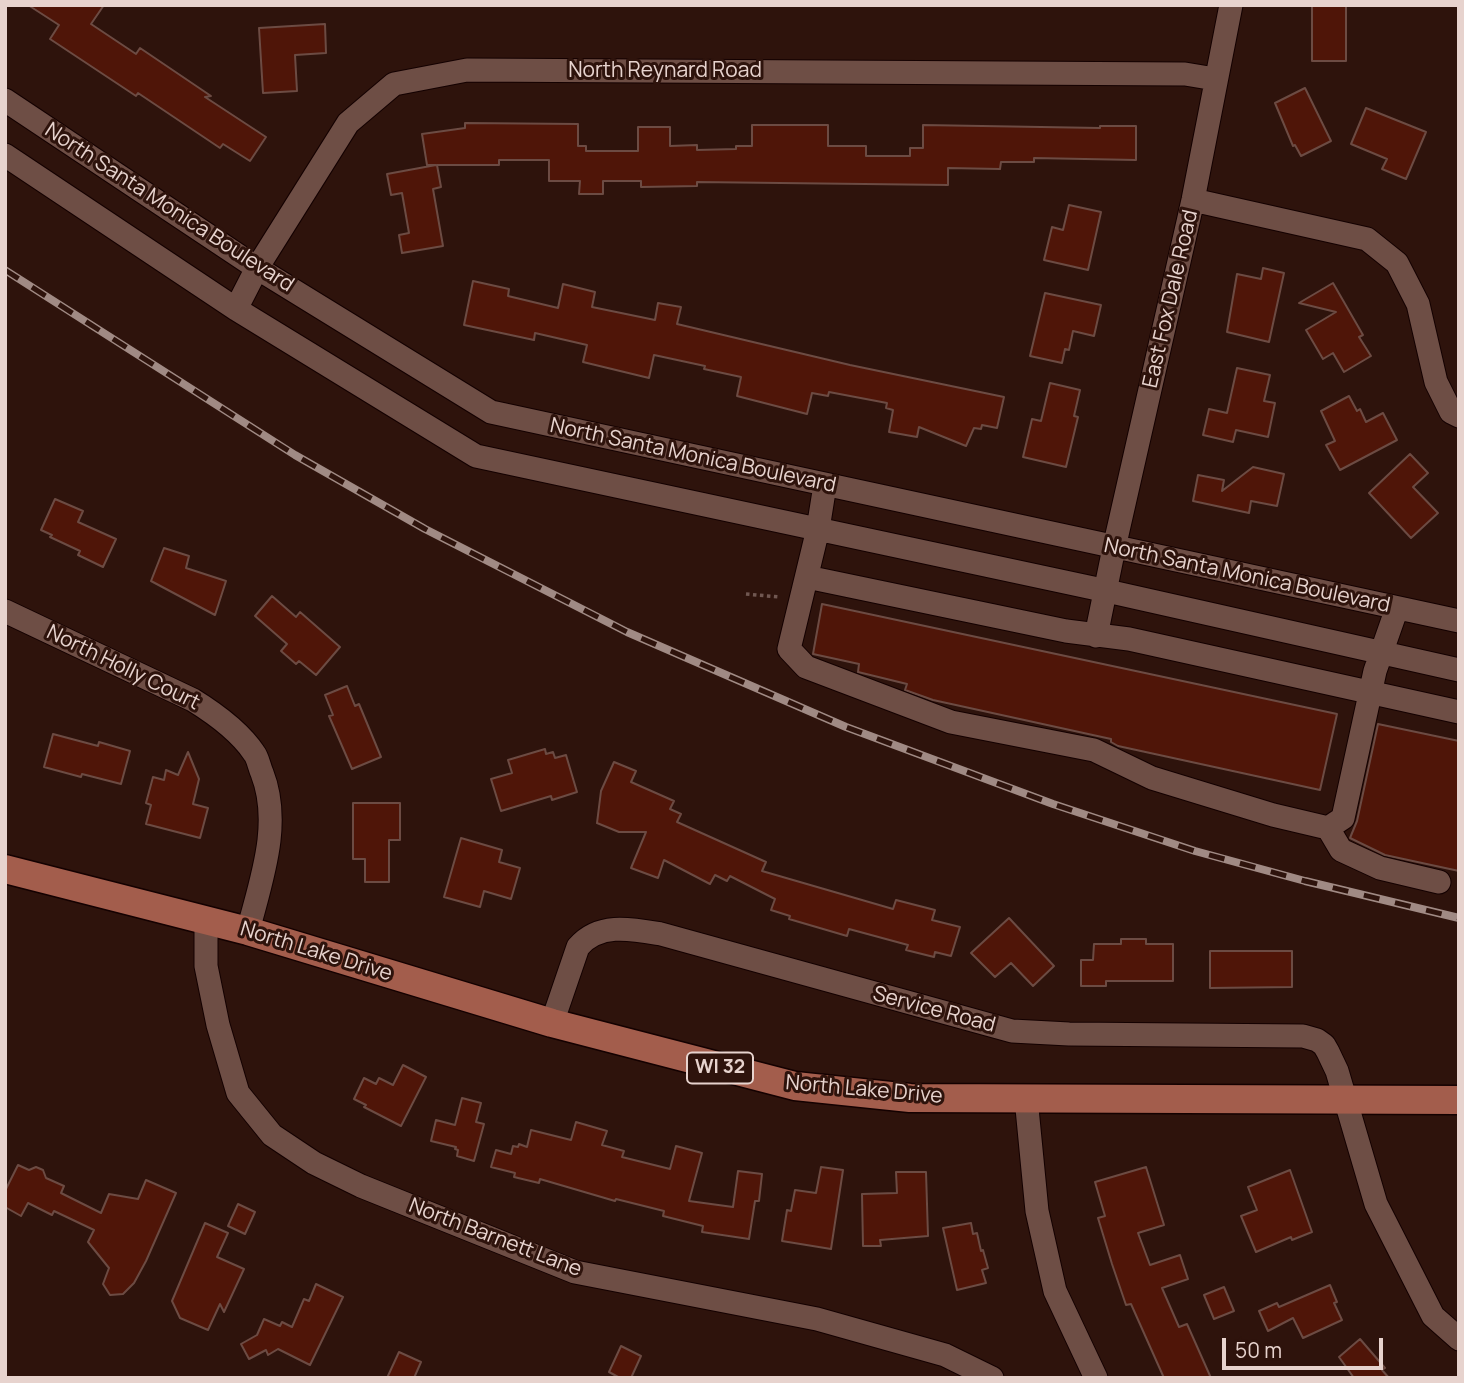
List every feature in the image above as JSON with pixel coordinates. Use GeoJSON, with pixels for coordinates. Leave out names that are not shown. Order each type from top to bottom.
{"type":"FeatureCollection","features":[{"type":"Feature","properties":{"kind":"main road","name":"North Lake Drive"},"geometry":{"type":"LineString","coordinates":[[5,869],[248,931],[552,1023],[795,1086],[910,1098],[1459,1100]]}},
{"type":"Feature","properties":{"kind":"street","name":"East Fox Dale Road"},"geometry":{"type":"LineString","coordinates":[[1096,636],[1194,200],[1231,5]]}},
{"type":"Feature","properties":{"kind":"street","name":"North Reynard Road"},"geometry":{"type":"LineString","coordinates":[[236,309],[257,268],[348,123],[394,84],[467,70],[1185,74],[1215,79]]}},
{"type":"Feature","properties":{"kind":"street","name":"North Santa Monica Boulevard"},"geometry":{"type":"LineString","coordinates":[[5,100],[257,268],[491,412],[1459,621]]}},
{"type":"Feature","properties":{"kind":"street","name":"North Santa Monica Boulevard"},"geometry":{"type":"LineString","coordinates":[[5,155],[236,309],[477,456],[1107,591],[1459,670]]}},
{"type":"Feature","properties":{"kind":"street"},"geometry":{"type":"LineString","coordinates":[[1194,200],[1367,239],[1397,263],[1418,304],[1436,382],[1451,412],[1459,416]]}},
{"type":"Feature","properties":{"kind":"street"},"geometry":{"type":"LineString","coordinates":[[825,485],[789,649],[806,667],[951,722],[1094,751],[1152,778],[1273,815],[1328,828],[1341,850],[1380,867],[1449,879]]}},
{"type":"Feature","properties":{"kind":"street"},"geometry":{"type":"LineString","coordinates":[[807,576],[1096,636],[1129,639],[1459,712]]}},
{"type":"Feature","properties":{"kind":"street"},"geometry":{"type":"LineString","coordinates":[[1328,828],[1343,818],[1370,693],[1397,608]]}},
{"type":"Feature","properties":{"kind":"street","name":"North Holly Court"},"geometry":{"type":"LineString","coordinates":[[5,611],[193,700],[218,715],[254,753],[267,785],[271,818],[266,860],[248,931]]}},
{"type":"Feature","properties":{"kind":"street","name":"North Barnett Lane"},"geometry":{"type":"LineString","coordinates":[[206,920],[206,966],[218,1025],[238,1093],[272,1135],[314,1163],[361,1186],[575,1272],[817,1319],[945,1355],[992,1378]]}},
{"type":"Feature","properties":{"kind":"street","name":"Service Road"},"geometry":{"type":"LineString","coordinates":[[552,1023],[578,947],[585,938],[598,931],[629,929],[661,934],[1012,1031],[1069,1034],[1303,1035],[1324,1045],[1337,1071],[1345,1100]]}},
{"type":"Feature","properties":{"kind":"street"},"geometry":{"type":"LineString","coordinates":[[1026,1098],[1037,1211],[1055,1291],[1096,1378]]}},
{"type":"Feature","properties":{"kind":"street"},"geometry":{"type":"LineString","coordinates":[[1345,1100],[1376,1204],[1433,1316],[1459,1339]]}},
{"type":"Feature","properties":{"kind":"path"},"geometry":{"type":"LineString","coordinates":[[746,594],[776,596]]}},
{"type":"Feature","properties":{"kind":"building"},"geometry":{"type":"Polygon","coordinates":[[[28,5],[104,5],[91,24],[136,54],[140,48],[211,96],[205,97],[266,137],[250,161],[223,144],[220,148],[50,39],[59,25],[28,5]]]}},
{"type":"Feature","properties":{"kind":"building"},"geometry":{"type":"Polygon","coordinates":[[[1312,5],[1346,5],[1346,61],[1312,61],[1312,5]]]}},
{"type":"Feature","properties":{"kind":"building"},"geometry":{"type":"Polygon","coordinates":[[[325,24],[326,53],[295,55],[297,91],[263,93],[259,28],[325,24]]]}},
{"type":"Feature","properties":{"kind":"building"},"geometry":{"type":"Polygon","coordinates":[[[1305,88],[1331,141],[1301,156],[1295,145],[1293,146],[1275,103],[1305,88]]]}},
{"type":"Feature","properties":{"kind":"building"},"geometry":{"type":"Polygon","coordinates":[[[1366,108],[1426,132],[1406,179],[1382,169],[1387,159],[1351,144],[1366,108]]]}},
{"type":"Feature","properties":{"kind":"building"},"geometry":{"type":"Polygon","coordinates":[[[465,123],[578,124],[578,146],[586,146],[586,151],[638,151],[638,127],[670,127],[670,146],[697,145],[697,150],[752,146],[752,125],[828,125],[828,146],[866,146],[866,156],[910,156],[910,148],[923,148],[923,125],[1100,128],[1136,126],[1136,160],[1034,158],[1034,162],[1001,162],[1000,169],[948,168],[948,185],[697,182],[697,186],[641,187],[641,181],[603,181],[603,194],[579,194],[580,181],[549,181],[549,160],[499,160],[499,165],[437,165],[441,187],[433,189],[443,246],[402,253],[399,235],[409,233],[402,193],[391,195],[387,174],[436,165],[427,165],[422,134],[465,128],[465,123]]]}},
{"type":"Feature","properties":{"kind":"building"},"geometry":{"type":"Polygon","coordinates":[[[1069,205],[1101,212],[1088,270],[1044,260],[1052,227],[1063,230],[1069,205]]]}},
{"type":"Feature","properties":{"kind":"building"},"geometry":{"type":"Polygon","coordinates":[[[1263,268],[1284,273],[1269,342],[1227,332],[1237,274],[1261,279],[1263,268]]]}},
{"type":"Feature","properties":{"kind":"building"},"geometry":{"type":"Polygon","coordinates":[[[473,281],[509,289],[508,296],[558,308],[563,284],[595,292],[592,307],[655,320],[658,303],[681,307],[677,324],[850,365],[1004,397],[997,428],[982,425],[981,429],[974,428],[966,446],[919,427],[917,437],[889,432],[893,410],[886,408],[887,403],[829,392],[828,396],[812,393],[807,414],[737,396],[741,377],[704,369],[705,366],[654,355],[649,378],[583,362],[587,345],[535,333],[534,340],[464,325],[473,281]]]}},
{"type":"Feature","properties":{"kind":"building"},"geometry":{"type":"Polygon","coordinates":[[[1333,283],[1363,335],[1359,337],[1371,356],[1344,372],[1333,353],[1323,359],[1306,330],[1336,312],[1299,303],[1333,283]]]}},
{"type":"Feature","properties":{"kind":"building"},"geometry":{"type":"Polygon","coordinates":[[[1045,293],[1101,305],[1094,336],[1073,331],[1069,350],[1065,349],[1062,363],[1030,356],[1045,293]]]}},
{"type":"Feature","properties":{"kind":"building"},"geometry":{"type":"Polygon","coordinates":[[[1237,368],[1270,375],[1264,401],[1275,403],[1268,437],[1236,430],[1233,442],[1203,435],[1209,409],[1227,413],[1237,368]]]}},
{"type":"Feature","properties":{"kind":"building"},"geometry":{"type":"Polygon","coordinates":[[[1050,383],[1080,390],[1074,416],[1078,417],[1066,467],[1023,457],[1032,419],[1041,421],[1050,383]]]}},
{"type":"Feature","properties":{"kind":"building"},"geometry":{"type":"Polygon","coordinates":[[[1349,396],[1366,422],[1383,413],[1397,440],[1340,470],[1326,445],[1335,441],[1321,411],[1349,396]]]}},
{"type":"Feature","properties":{"kind":"building"},"geometry":{"type":"Polygon","coordinates":[[[1410,454],[1428,473],[1413,487],[1438,513],[1411,538],[1369,493],[1410,454]]]}},
{"type":"Feature","properties":{"kind":"building"},"geometry":{"type":"Polygon","coordinates":[[[1253,467],[1284,474],[1277,506],[1251,501],[1249,513],[1193,501],[1198,475],[1224,480],[1222,491],[1253,467]]]}},
{"type":"Feature","properties":{"kind":"building"},"geometry":{"type":"Polygon","coordinates":[[[55,499],[83,511],[78,522],[116,539],[103,567],[78,555],[80,551],[41,530],[55,499]]]}},
{"type":"Feature","properties":{"kind":"building"},"geometry":{"type":"Polygon","coordinates":[[[164,548],[189,556],[186,568],[226,581],[215,615],[151,581],[164,548]]]}},
{"type":"Feature","properties":{"kind":"building"},"geometry":{"type":"Polygon","coordinates":[[[272,596],[296,617],[300,612],[340,647],[316,675],[299,661],[296,664],[281,651],[287,644],[255,616],[272,596]]]}},
{"type":"Feature","properties":{"kind":"building"},"geometry":{"type":"Polygon","coordinates":[[[822,604],[1337,714],[1320,790],[1118,746],[1111,742],[1111,739],[933,700],[905,690],[907,684],[858,672],[859,664],[813,654],[822,604]]]}},
{"type":"Feature","properties":{"kind":"building"},"geometry":{"type":"Polygon","coordinates":[[[347,686],[355,706],[359,704],[381,757],[352,769],[329,716],[333,715],[325,695],[347,686]]]}},
{"type":"Feature","properties":{"kind":"building"},"geometry":{"type":"Polygon","coordinates":[[[1378,724],[1459,741],[1459,871],[1385,855],[1350,838],[1357,821],[1378,724]]]}},
{"type":"Feature","properties":{"kind":"building"},"geometry":{"type":"Polygon","coordinates":[[[53,734],[98,746],[99,742],[130,751],[121,784],[44,767],[53,734]]]}},
{"type":"Feature","properties":{"kind":"building"},"geometry":{"type":"Polygon","coordinates":[[[545,749],[546,754],[553,752],[555,758],[566,755],[577,792],[552,800],[551,796],[501,811],[491,779],[512,773],[508,760],[545,749]]]}},
{"type":"Feature","properties":{"kind":"building"},"geometry":{"type":"Polygon","coordinates":[[[188,752],[199,779],[193,804],[208,808],[200,838],[146,824],[151,805],[146,803],[153,777],[164,780],[166,770],[178,775],[188,752]]]}},
{"type":"Feature","properties":{"kind":"building"},"geometry":{"type":"Polygon","coordinates":[[[614,762],[636,771],[631,782],[674,801],[670,809],[681,814],[677,822],[766,862],[762,871],[893,909],[896,900],[935,910],[932,920],[960,927],[951,956],[935,952],[934,957],[906,950],[908,945],[849,929],[847,936],[789,919],[790,916],[771,910],[775,899],[730,876],[727,881],[715,875],[710,884],[664,860],[658,878],[631,868],[646,832],[619,832],[597,823],[601,791],[614,762]]]}},
{"type":"Feature","properties":{"kind":"building"},"geometry":{"type":"Polygon","coordinates":[[[353,803],[400,803],[400,840],[389,840],[389,882],[365,882],[365,859],[353,859],[353,803]]]}},
{"type":"Feature","properties":{"kind":"building"},"geometry":{"type":"Polygon","coordinates":[[[461,838],[502,850],[499,862],[520,868],[511,899],[484,891],[480,907],[444,897],[461,838]]]}},
{"type":"Feature","properties":{"kind":"building"},"geometry":{"type":"Polygon","coordinates":[[[1009,918],[1054,966],[1033,986],[1011,963],[995,977],[971,953],[1009,918]]]}},
{"type":"Feature","properties":{"kind":"building"},"geometry":{"type":"Polygon","coordinates":[[[1121,939],[1146,939],[1146,944],[1173,944],[1173,981],[1106,981],[1106,986],[1081,986],[1081,960],[1093,960],[1094,944],[1121,944],[1121,939]]]}},
{"type":"Feature","properties":{"kind":"building"},"geometry":{"type":"Polygon","coordinates":[[[1210,951],[1292,951],[1292,987],[1210,988],[1210,951]]]}},
{"type":"Feature","properties":{"kind":"building"},"geometry":{"type":"Polygon","coordinates":[[[403,1065],[426,1077],[401,1126],[354,1099],[364,1078],[376,1084],[379,1078],[393,1085],[403,1065]]]}},
{"type":"Feature","properties":{"kind":"building"},"geometry":{"type":"Polygon","coordinates":[[[462,1098],[481,1103],[476,1122],[484,1124],[474,1161],[457,1156],[456,1147],[431,1141],[436,1120],[455,1125],[462,1098]]]}},
{"type":"Feature","properties":{"kind":"building"},"geometry":{"type":"Polygon","coordinates":[[[576,1122],[607,1131],[602,1145],[624,1151],[622,1157],[670,1169],[676,1146],[702,1153],[689,1201],[733,1207],[738,1171],[762,1174],[759,1201],[755,1201],[749,1239],[702,1232],[703,1226],[663,1216],[664,1211],[616,1199],[615,1201],[540,1179],[539,1183],[514,1177],[515,1173],[491,1167],[496,1150],[511,1154],[513,1146],[518,1147],[519,1144],[527,1147],[531,1130],[571,1140],[576,1122]]]}},
{"type":"Feature","properties":{"kind":"building"},"geometry":{"type":"Polygon","coordinates":[[[18,1165],[29,1170],[36,1167],[43,1170],[46,1178],[64,1186],[61,1193],[101,1213],[109,1194],[138,1199],[146,1180],[176,1193],[146,1261],[134,1283],[123,1294],[110,1295],[103,1284],[109,1268],[88,1242],[94,1230],[54,1211],[52,1215],[28,1203],[21,1216],[5,1207],[5,1191],[18,1165]]]}},
{"type":"Feature","properties":{"kind":"building"},"geometry":{"type":"Polygon","coordinates":[[[821,1167],[843,1170],[831,1249],[782,1241],[787,1210],[791,1211],[795,1190],[816,1193],[821,1167]]]}},
{"type":"Feature","properties":{"kind":"building"},"geometry":{"type":"Polygon","coordinates":[[[1146,1167],[1164,1225],[1138,1233],[1150,1265],[1180,1255],[1188,1279],[1162,1288],[1179,1327],[1187,1324],[1211,1378],[1164,1378],[1131,1304],[1126,1305],[1112,1264],[1098,1218],[1105,1216],[1095,1182],[1146,1167]]]}},
{"type":"Feature","properties":{"kind":"building"},"geometry":{"type":"Polygon","coordinates":[[[1290,1170],[1312,1232],[1292,1240],[1291,1237],[1256,1252],[1241,1216],[1257,1210],[1248,1187],[1290,1170]]]}},
{"type":"Feature","properties":{"kind":"building"},"geometry":{"type":"Polygon","coordinates":[[[896,1172],[926,1172],[928,1236],[880,1240],[881,1246],[863,1246],[862,1194],[897,1193],[896,1172]]]}},
{"type":"Feature","properties":{"kind":"building"},"geometry":{"type":"Polygon","coordinates":[[[238,1204],[255,1212],[245,1234],[228,1226],[238,1204]]]}},
{"type":"Feature","properties":{"kind":"building"},"geometry":{"type":"Polygon","coordinates":[[[205,1223],[228,1233],[217,1257],[244,1269],[224,1312],[220,1304],[208,1330],[180,1318],[172,1301],[205,1223]]]}},
{"type":"Feature","properties":{"kind":"building"},"geometry":{"type":"Polygon","coordinates":[[[971,1223],[988,1268],[982,1270],[986,1283],[957,1290],[943,1228],[971,1223]]]}},
{"type":"Feature","properties":{"kind":"building"},"geometry":{"type":"Polygon","coordinates":[[[316,1284],[343,1297],[310,1365],[278,1349],[268,1355],[266,1350],[249,1359],[241,1344],[257,1335],[264,1319],[280,1326],[282,1322],[292,1327],[304,1299],[309,1301],[316,1284]]]}},
{"type":"Feature","properties":{"kind":"building"},"geometry":{"type":"Polygon","coordinates":[[[1330,1285],[1342,1320],[1303,1338],[1293,1318],[1268,1331],[1259,1311],[1277,1303],[1279,1307],[1330,1285]]]}},
{"type":"Feature","properties":{"kind":"building"},"geometry":{"type":"Polygon","coordinates":[[[1224,1287],[1234,1311],[1214,1319],[1204,1295],[1224,1287]]]}},
{"type":"Feature","properties":{"kind":"building"},"geometry":{"type":"Polygon","coordinates":[[[1360,1339],[1385,1368],[1382,1370],[1389,1378],[1354,1378],[1339,1357],[1360,1339]]]}},
{"type":"Feature","properties":{"kind":"building"},"geometry":{"type":"Polygon","coordinates":[[[621,1346],[641,1356],[631,1378],[620,1378],[609,1372],[621,1346]]]}},
{"type":"Feature","properties":{"kind":"building"},"geometry":{"type":"Polygon","coordinates":[[[399,1352],[421,1362],[414,1378],[387,1378],[399,1352]]]}},
{"type":"Feature","properties":{"kind":"railway"},"geometry":{"type":"LineString","coordinates":[[5,270],[295,455],[425,529],[627,632],[846,727],[1053,804],[1195,851],[1459,918]]}}]}
